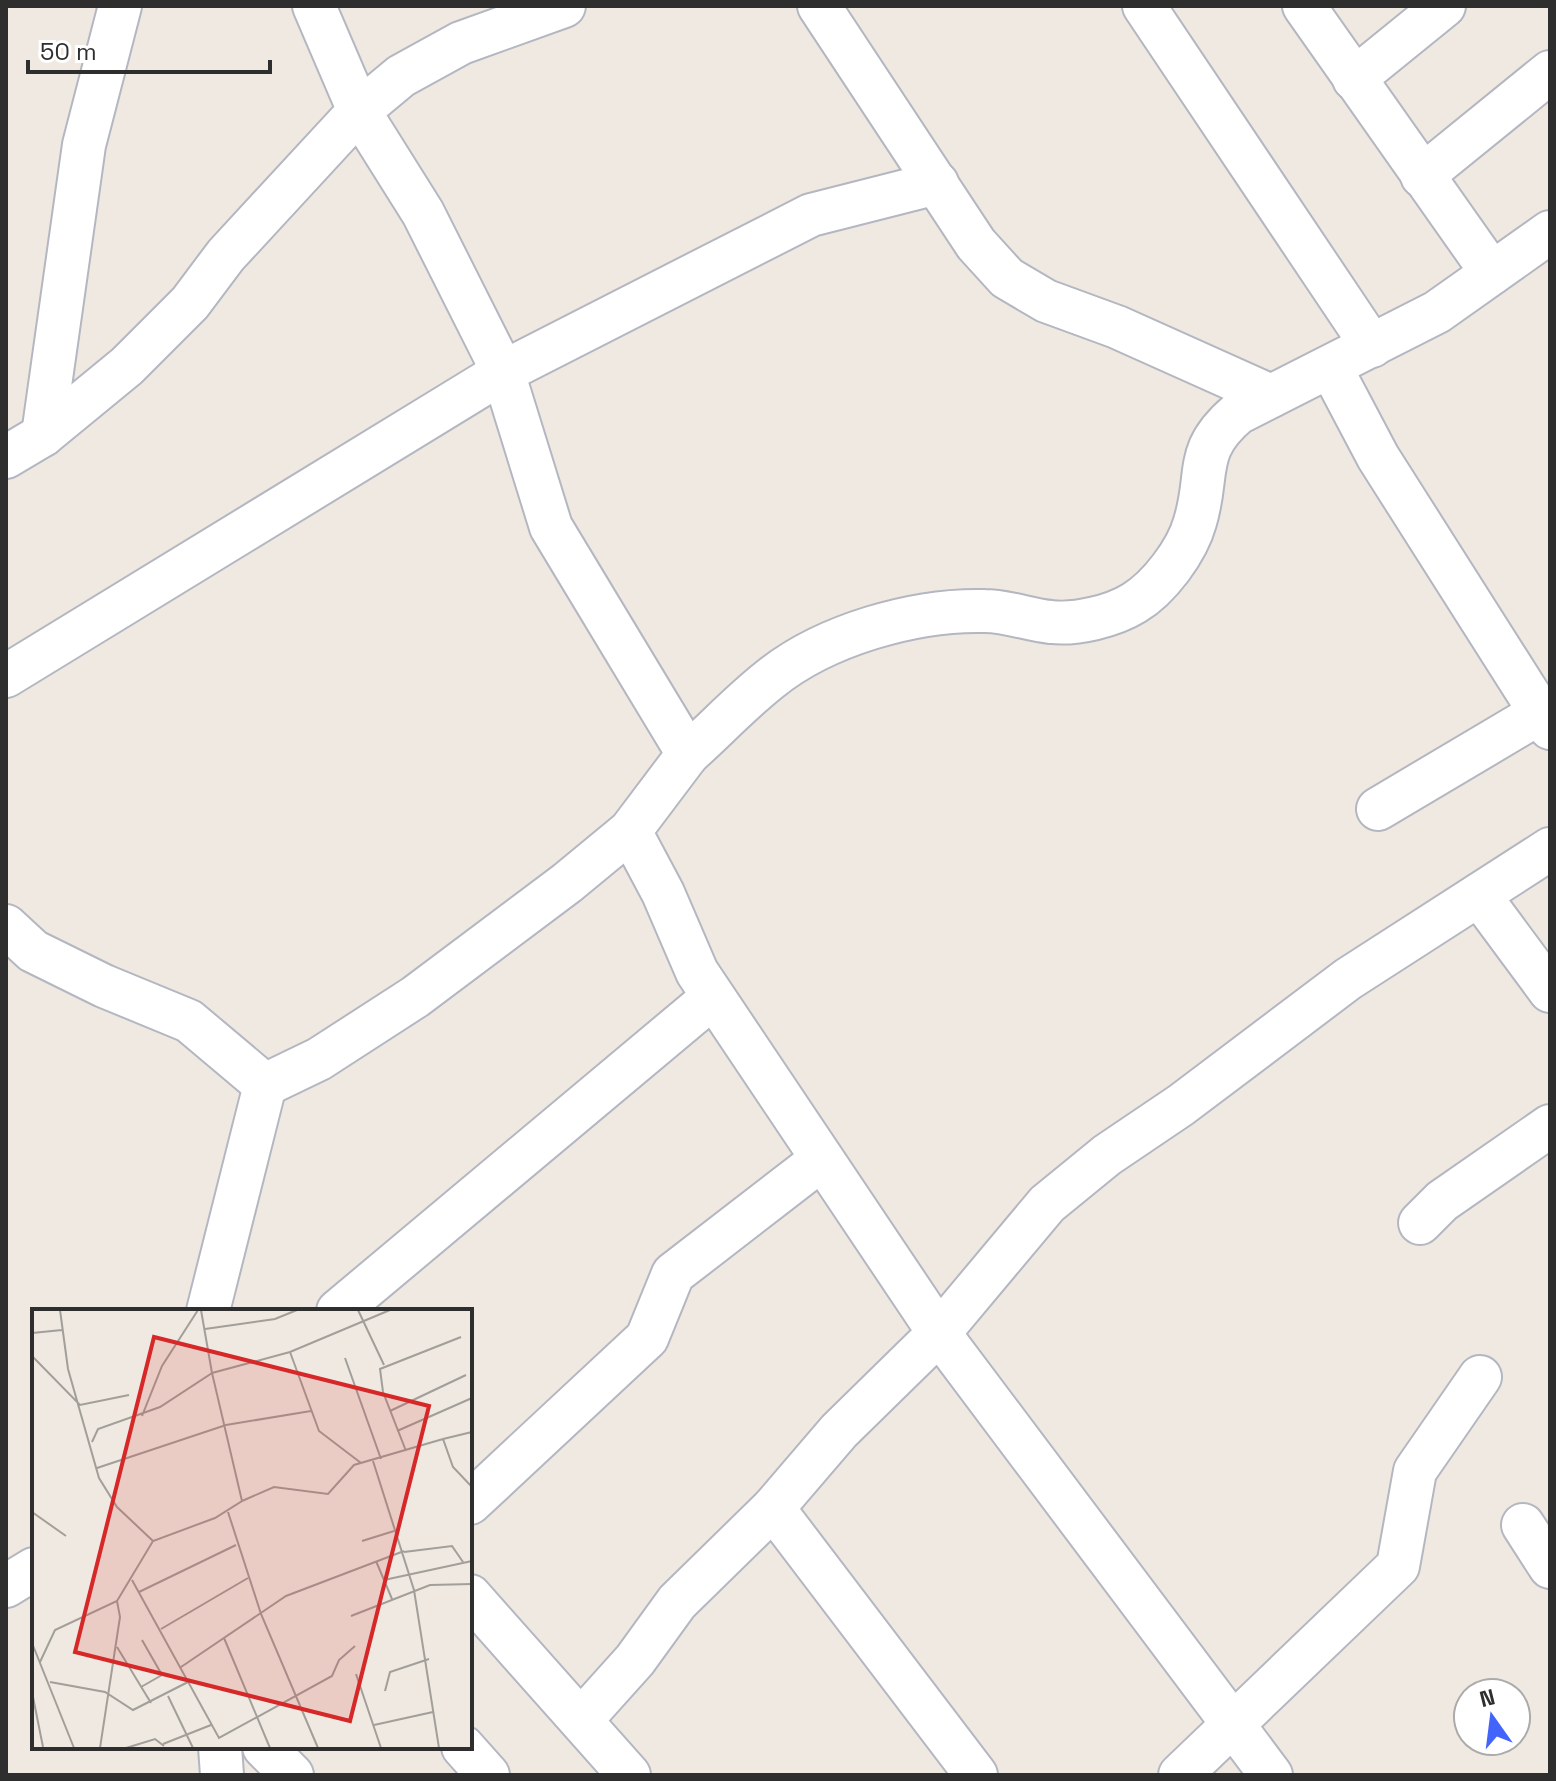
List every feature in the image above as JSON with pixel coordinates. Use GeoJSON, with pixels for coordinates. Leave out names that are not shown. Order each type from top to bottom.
{"type":"FeatureCollection","features":[{"type":"Feature","properties":{"kind":"street"},"geometry":{"type":"LineString","coordinates":[[43,435],[84,145],[120,6]]}},
{"type":"Feature","properties":{"kind":"street"},"geometry":{"type":"LineString","coordinates":[[314,6],[359,111],[423,213],[503,372],[551,527],[688,754]]}},
{"type":"Feature","properties":{"kind":"street"},"geometry":{"type":"LineString","coordinates":[[6,457],[43,435],[127,366],[190,303],[226,255],[359,111],[401,76],[461,43],[564,6]]}},
{"type":"Feature","properties":{"kind":"street"},"geometry":{"type":"LineString","coordinates":[[819,6],[976,244],[1007,278],[1046,301],[1117,327],[1271,396]]}},
{"type":"Feature","properties":{"kind":"street"},"geometry":{"type":"LineString","coordinates":[[1144,6],[1372,346]]}},
{"type":"Feature","properties":{"kind":"street"},"geometry":{"type":"LineString","coordinates":[[1304,6],[1492,273]]}},
{"type":"Feature","properties":{"kind":"street"},"geometry":{"type":"LineString","coordinates":[[1354,79],[1444,6]]}},
{"type":"Feature","properties":{"kind":"street"},"geometry":{"type":"LineString","coordinates":[[1422,176],[1550,72]]}},
{"type":"Feature","properties":{"kind":"street"},"geometry":{"type":"LineString","coordinates":[[6,676],[503,372],[811,215],[937,183]]}},
{"type":"Feature","properties":{"kind":"street"},"geometry":{"type":"LineString","coordinates":[[265,1085],[319,1059],[415,997],[567,883],[630,831],[688,754],[771,678],[839,640],[920,614],[987,611],[1055,623],[1093,619],[1134,603],[1164,575],[1186,543],[1195,521],[1206,452],[1219,429],[1238,413],[1437,312],[1550,232]]}},
{"type":"Feature","properties":{"kind":"street"},"geometry":{"type":"LineString","coordinates":[[1331,368],[1378,457],[1544,721],[1378,809]]}},
{"type":"Feature","properties":{"kind":"street"},"geometry":{"type":"LineString","coordinates":[[630,831],[663,893],[697,972],[939,1333],[1271,1775]]}},
{"type":"Feature","properties":{"kind":"street"},"geometry":{"type":"LineString","coordinates":[[582,1719],[635,1660],[677,1602],[773,1508],[839,1431],[939,1333],[1047,1204],[1107,1155],[1181,1105],[1348,979],[1550,849]]}},
{"type":"Feature","properties":{"kind":"street"},"geometry":{"type":"LineString","coordinates":[[1479,895],[1549,988]]}},
{"type":"Feature","properties":{"kind":"street"},"geometry":{"type":"LineString","coordinates":[[6,926],[33,951],[104,986],[189,1021],[265,1085]]}},
{"type":"Feature","properties":{"kind":"street"},"geometry":{"type":"LineString","coordinates":[[340,1309],[713,997]]}},
{"type":"Feature","properties":{"kind":"street"},"geometry":{"type":"LineString","coordinates":[[209,1309],[265,1085]]}},
{"type":"Feature","properties":{"kind":"street"},"geometry":{"type":"LineString","coordinates":[[1420,1223],[1442,1201],[1550,1126]]}},
{"type":"Feature","properties":{"kind":"street"},"geometry":{"type":"LineString","coordinates":[[472,1501],[647,1338],[673,1274],[822,1159]]}},
{"type":"Feature","properties":{"kind":"street"},"geometry":{"type":"LineString","coordinates":[[1180,1775],[1398,1566],[1415,1471],[1480,1377]]}},
{"type":"Feature","properties":{"kind":"street"},"geometry":{"type":"LineString","coordinates":[[773,1508],[976,1775]]}},
{"type":"Feature","properties":{"kind":"street"},"geometry":{"type":"LineString","coordinates":[[1523,1525],[1550,1567]]}},
{"type":"Feature","properties":{"kind":"street"},"geometry":{"type":"LineString","coordinates":[[6,1586],[32,1570]]}},
{"type":"Feature","properties":{"kind":"street"},"geometry":{"type":"LineString","coordinates":[[472,1598],[629,1775]]}},
{"type":"Feature","properties":{"kind":"street"},"geometry":{"type":"LineString","coordinates":[[220,1749],[222,1775]]}},
{"type":"Feature","properties":{"kind":"street"},"geometry":{"type":"LineString","coordinates":[[266,1749],[292,1775]]}},
{"type":"Feature","properties":{"kind":"street"},"geometry":{"type":"LineString","coordinates":[[465,1749],[488,1775]]}}]}
